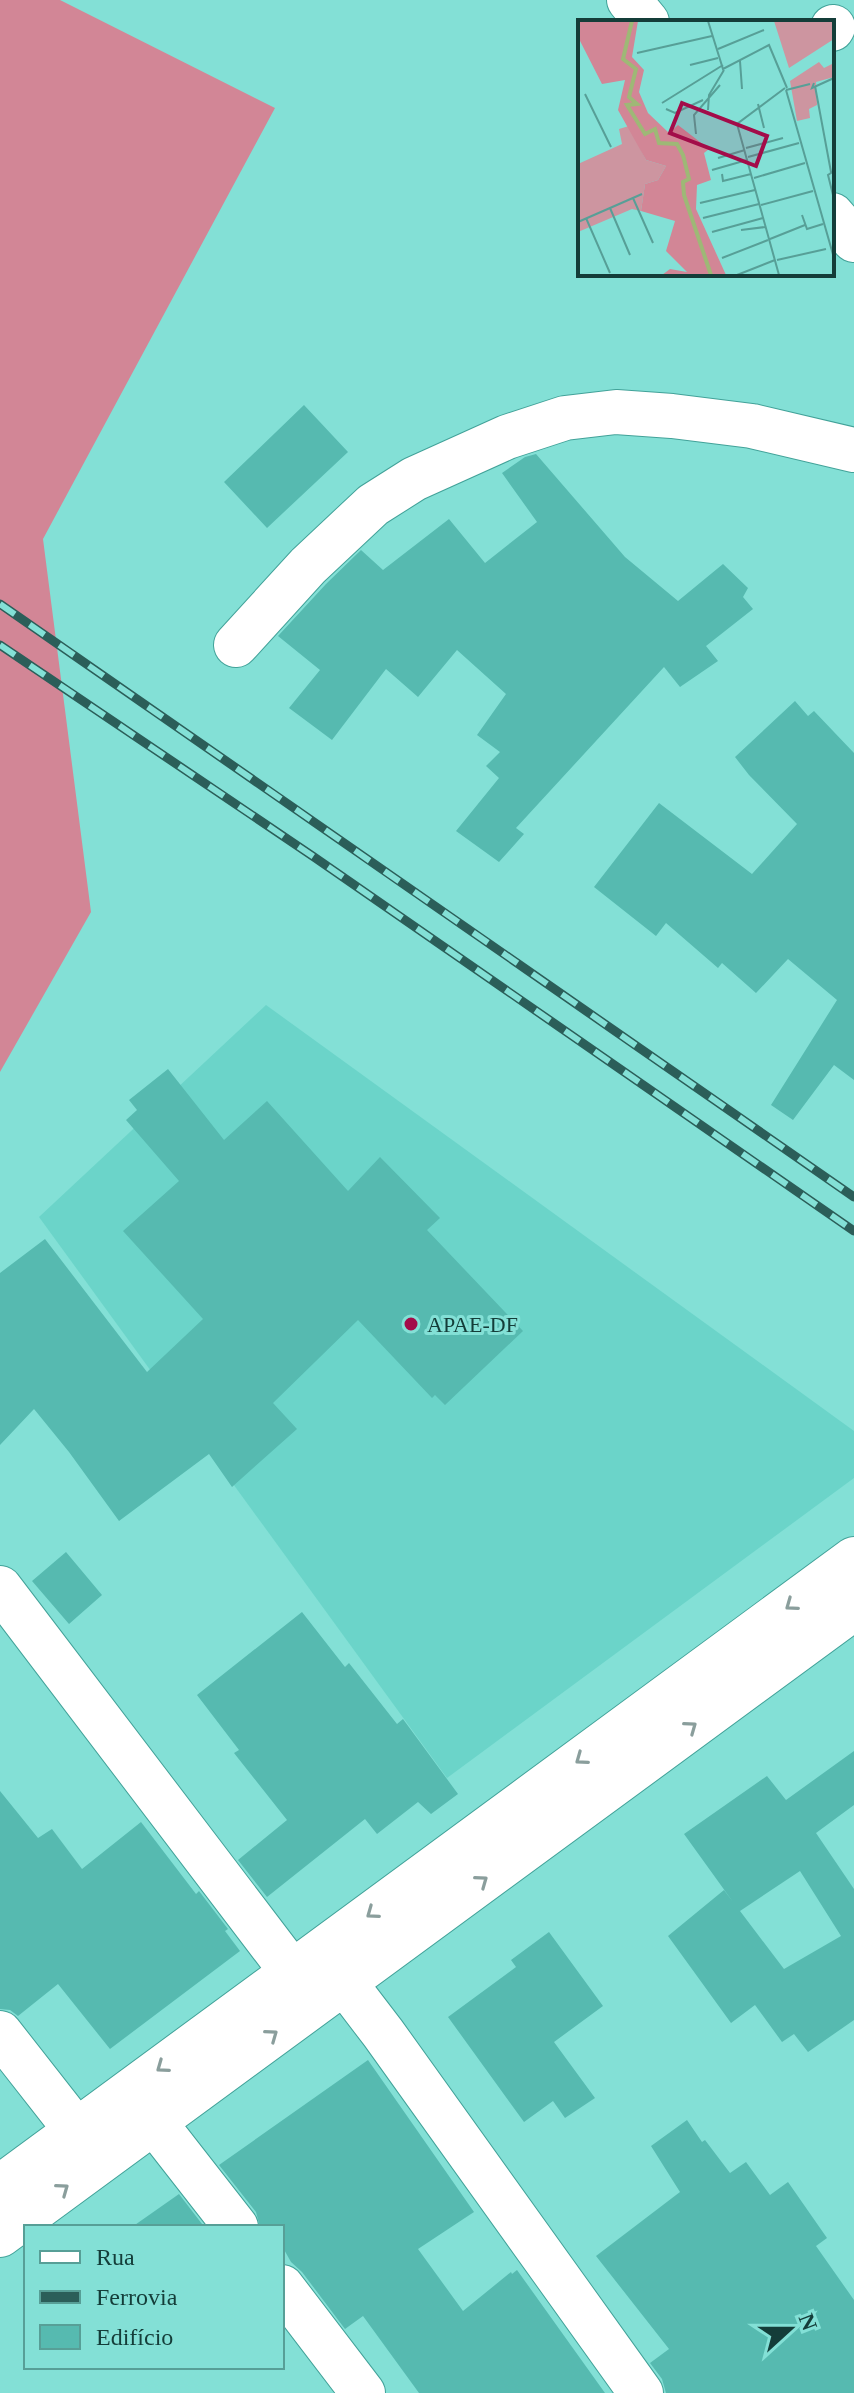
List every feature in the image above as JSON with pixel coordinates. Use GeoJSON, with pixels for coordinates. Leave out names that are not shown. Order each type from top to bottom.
{"type":"FeatureCollection","features":[{"type":"Feature","properties":{"kind":"street"},"geometry":{"type":"LineString","coordinates":[[629,0],[645,20]]}},
{"type":"Feature","properties":{"kind":"street"},"geometry":{"type":"LineString","coordinates":[[834,217],[854,240]]}},
{"type":"Feature","properties":{"kind":"street"},"geometry":{"type":"LineString","coordinates":[[236,645],[308,566],[373,505],[414,479],[507,437],[565,418],[616,412],[672,416],[752,426],[854,450]]}},
{"type":"Feature","properties":{"kind":"street"},"geometry":{"type":"LineString","coordinates":[[0,2187],[854,1559]]}},
{"type":"Feature","properties":{"kind":"street"},"geometry":{"type":"LineString","coordinates":[[0,1588],[292,1972]]}},
{"type":"Feature","properties":{"kind":"street"},"geometry":{"type":"LineString","coordinates":[[0,2235],[854,1608]]}},
{"type":"Feature","properties":{"kind":"street"},"geometry":{"type":"LineString","coordinates":[[344,1982],[641,2393]]}},
{"type":"Feature","properties":{"kind":"street"},"geometry":{"type":"LineString","coordinates":[[0,2033],[76,2130]]}},
{"type":"Feature","properties":{"kind":"street"},"geometry":{"type":"LineString","coordinates":[[154,2122],[234,2225]]}},
{"type":"Feature","properties":{"kind":"street"},"geometry":{"type":"LineString","coordinates":[[284,2290],[363,2393]]}},
{"type":"Feature","properties":{"kind":"shaded area"},"geometry":{"type":"Polygon","coordinates":[[[0,0],[60,0],[275,108],[43,539],[91,912],[0,1072],[0,0]]]}},
{"type":"Feature","properties":{"kind":"shaded area","name":"APAE-DF"},"geometry":{"type":"Polygon","coordinates":[[[266,1005],[854,1431],[854,1478],[447,1778],[39,1217],[266,1005]]]}},
{"type":"Feature","properties":{"kind":"building"},"geometry":{"type":"Polygon","coordinates":[[[304,405],[348,452],[267,528],[224,482],[304,405]]]}},
{"type":"Feature","properties":{"kind":"building"},"geometry":{"type":"Polygon","coordinates":[[[536,454],[625,557],[678,601],[723,564],[748,588],[743,597],[753,609],[706,646],[718,661],[680,687],[664,667],[516,828],[524,834],[499,862],[456,831],[499,778],[486,766],[500,752],[477,735],[506,694],[457,650],[418,697],[386,669],[332,740],[289,708],[320,670],[278,636],[361,550],[383,570],[449,519],[485,563],[537,522],[502,473],[525,457],[536,454]]]}},
{"type":"Feature","properties":{"kind":"building"},"geometry":{"type":"Polygon","coordinates":[[[795,701],[808,716],[814,711],[854,753],[854,1080],[834,1065],[793,1120],[771,1105],[837,1000],[788,959],[756,993],[722,963],[718,968],[666,923],[656,936],[594,887],[659,803],[752,874],[797,824],[735,757],[795,701]]]}},
{"type":"Feature","properties":{"kind":"building"},"geometry":{"type":"Polygon","coordinates":[[[168,1069],[224,1140],[267,1101],[348,1191],[380,1157],[440,1218],[427,1230],[523,1331],[445,1405],[435,1395],[432,1398],[358,1320],[273,1403],[297,1429],[232,1487],[209,1454],[119,1521],[34,1409],[0,1445],[0,1273],[45,1239],[147,1372],[203,1319],[123,1231],[179,1181],[126,1120],[137,1110],[129,1100],[168,1069]]]}},
{"type":"Feature","properties":{"kind":"building"},"geometry":{"type":"Polygon","coordinates":[[[66,1552],[102,1595],[69,1624],[32,1581],[66,1552]]]}},
{"type":"Feature","properties":{"kind":"building"},"geometry":{"type":"Polygon","coordinates":[[[302,1612],[345,1667],[349,1663],[397,1724],[403,1719],[458,1794],[431,1814],[418,1802],[377,1834],[365,1819],[267,1897],[238,1860],[287,1820],[234,1753],[239,1750],[197,1695],[302,1612]]]}},
{"type":"Feature","properties":{"kind":"building"},"geometry":{"type":"Polygon","coordinates":[[[854,1751],[854,1805],[816,1833],[854,1889],[854,2020],[808,2052],[794,2034],[782,2042],[755,2005],[731,2023],[668,1936],[724,1890],[733,1902],[684,1834],[767,1776],[786,1800],[854,1751]],[[800,1871],[740,1911],[784,1969],[841,1936],[800,1871]]]}},
{"type":"Feature","properties":{"kind":"building"},"geometry":{"type":"Polygon","coordinates":[[[0,1791],[38,1838],[52,1829],[82,1869],[141,1822],[196,1894],[199,1891],[228,1929],[225,1931],[240,1951],[110,2049],[58,1984],[18,2016],[10,2010],[0,2009],[0,1791]]]}},
{"type":"Feature","properties":{"kind":"building"},"geometry":{"type":"Polygon","coordinates":[[[549,1932],[603,2006],[554,2042],[595,2098],[565,2118],[553,2101],[524,2122],[448,2017],[516,1967],[511,1960],[549,1932]]]}},
{"type":"Feature","properties":{"kind":"building"},"geometry":{"type":"Polygon","coordinates":[[[368,2060],[474,2212],[418,2249],[463,2311],[517,2270],[605,2393],[419,2393],[363,2316],[345,2329],[291,2262],[284,2250],[284,2225],[259,2225],[256,2212],[219,2165],[368,2060]]]}},
{"type":"Feature","properties":{"kind":"building"},"geometry":{"type":"Polygon","coordinates":[[[687,2120],[730,2173],[746,2162],[770,2195],[788,2182],[827,2238],[816,2246],[854,2300],[854,2393],[666,2393],[662,2379],[650,2363],[669,2349],[596,2256],[680,2192],[651,2146],[687,2120]]]}},
{"type":"Feature","properties":{"kind":"building"},"geometry":{"type":"Polygon","coordinates":[[[179,2194],[202,2224],[200,2225],[135,2225],[179,2194]]]}},
{"type":"Feature","properties":{"kind":"railway"},"geometry":{"type":"LineString","coordinates":[[0,604],[854,1197]]}},
{"type":"Feature","properties":{"kind":"railway"},"geometry":{"type":"LineString","coordinates":[[0,645],[314,857],[854,1231]]}},
{"type":"Feature","properties":{"kind":"place","name":"APAE-DF"},"geometry":{"type":"Point","coordinates":[411,1324]}}]}
